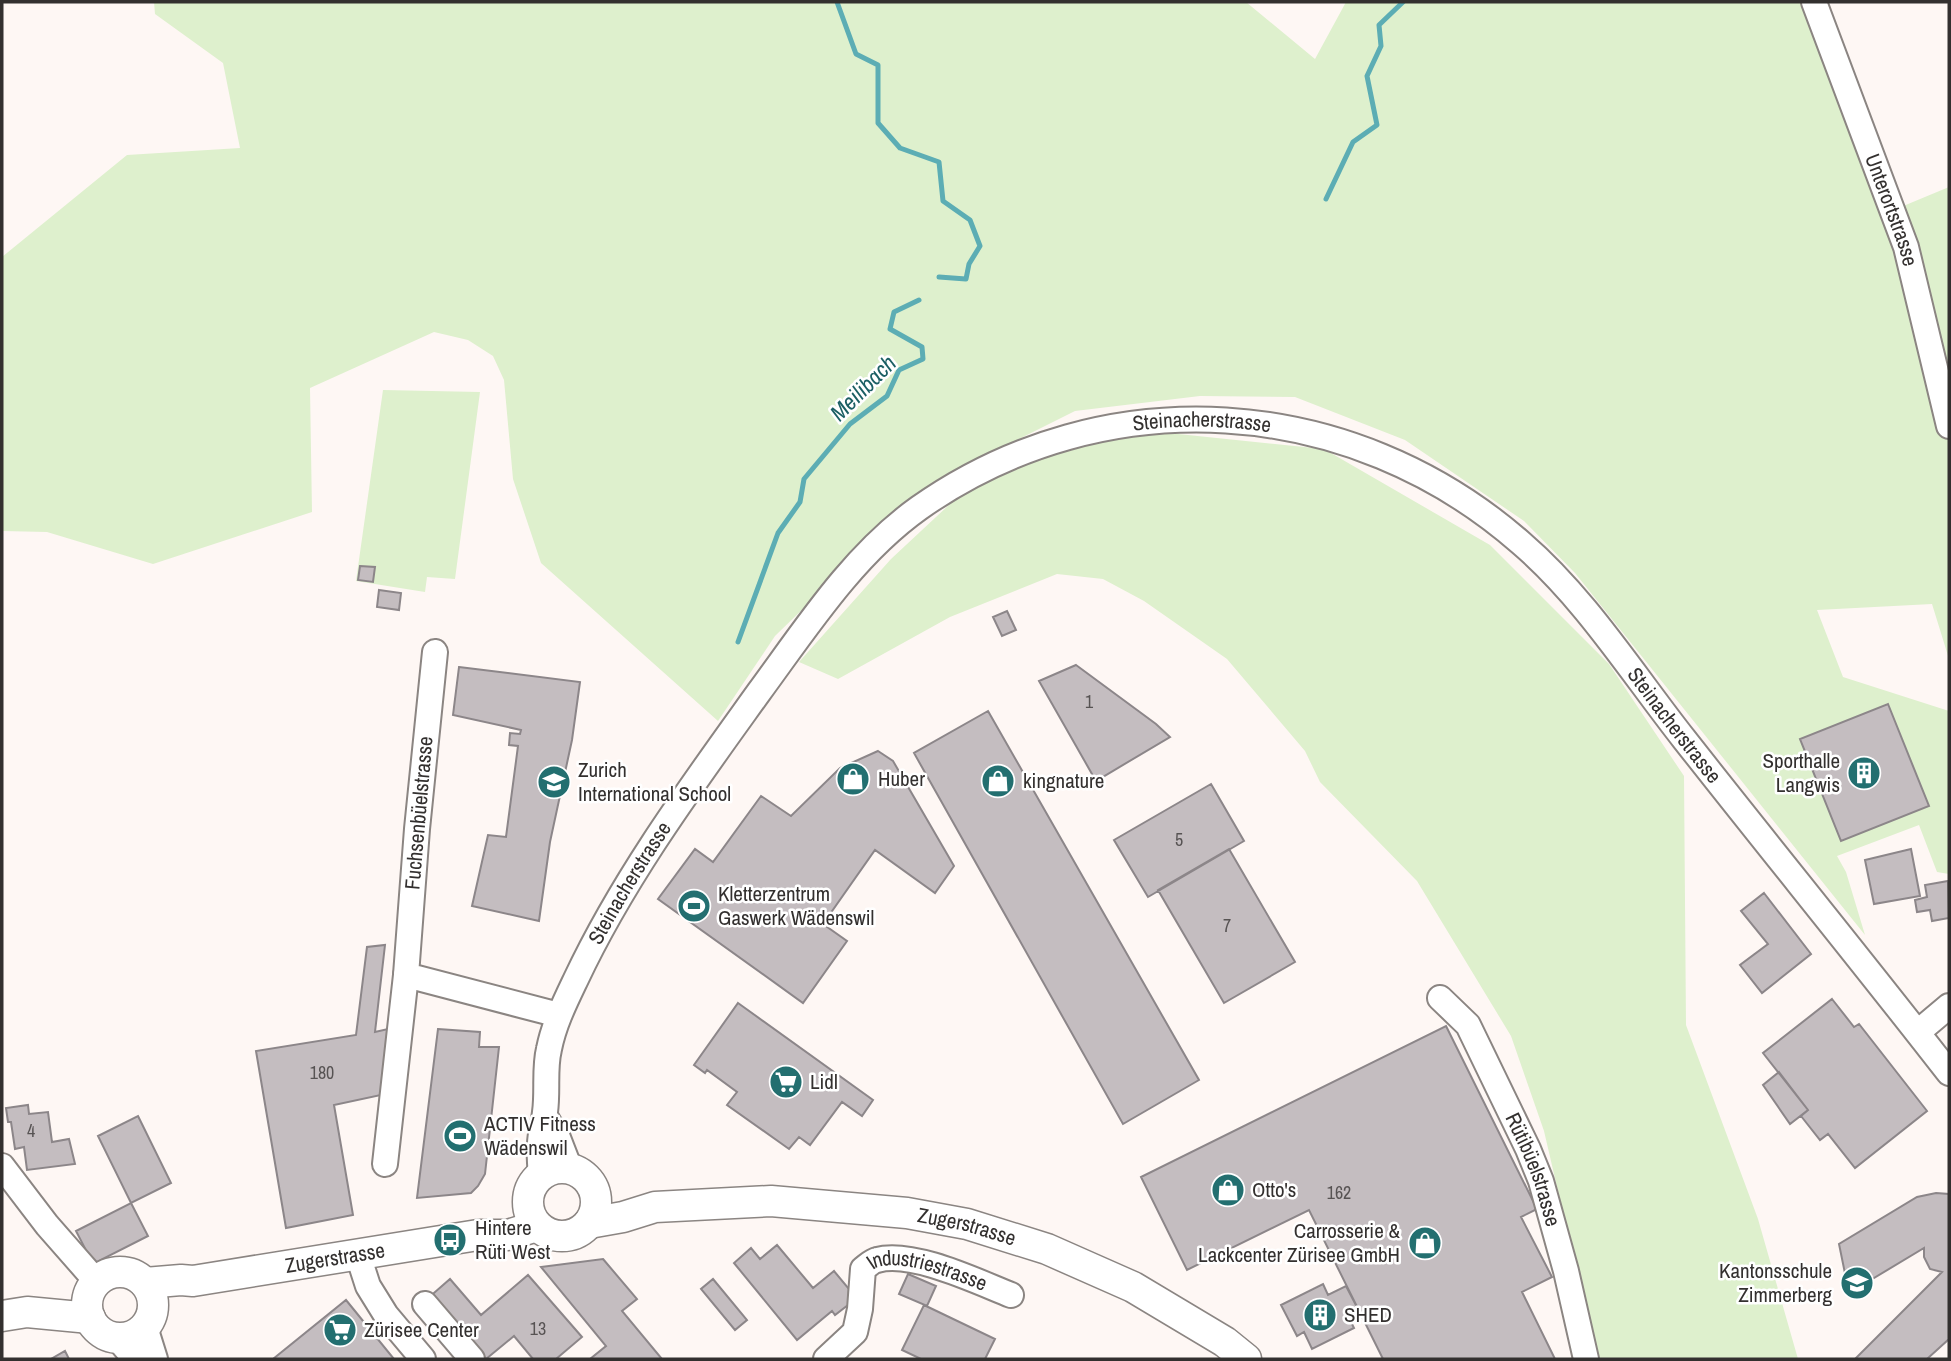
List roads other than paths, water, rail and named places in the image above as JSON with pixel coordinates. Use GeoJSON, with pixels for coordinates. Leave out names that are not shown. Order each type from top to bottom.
{"type":"FeatureCollection","features":[{"type":"Feature","properties":{"kind":"main road"},"geometry":{"type":"LineString","coordinates":[[555,1169],[570,1169],[584,1176],[592,1209],[580,1232],[561,1236],[548,1233],[533,1215],[531,1188],[541,1176],[555,1169]]}},
{"type":"Feature","properties":{"kind":"main road","name":"Zugerstrasse"},"geometry":{"type":"LineString","coordinates":[[592,1209],[626,1199],[655,1207],[771,1201],[894,1211],[967,1224],[1047,1249],[1133,1287],[1225,1342],[1246,1359]]}},
{"type":"Feature","properties":{"kind":"main road","name":"Zugerstrasse"},"geometry":{"type":"LineString","coordinates":[[147,1306],[181,1280],[193,1281],[478,1236],[533,1215]]}},
{"type":"Feature","properties":{"kind":"main road"},"geometry":{"type":"LineString","coordinates":[[126,1273],[136,1277],[147,1306],[128,1337],[126,1348],[101,1332],[92,1297],[105,1276],[126,1273]]}},
{"type":"Feature","properties":{"kind":"main road"},"geometry":{"type":"LineString","coordinates":[[14,1314],[57,1299],[92,1297]]}},
{"type":"Feature","properties":{"kind":"street","name":"Unterortstrasse"},"geometry":{"type":"LineString","coordinates":[[1814,2],[1906,247],[1949,426]]}},
{"type":"Feature","properties":{"kind":"street","name":"Steinacherstrasse"},"geometry":{"type":"LineString","coordinates":[[541,1176],[540,1142],[545,1116],[548,1052],[559,1015],[597,934],[655,841],[798,639],[850,573],[877,543],[917,510],[956,485],[1037,447],[1127,425],[1201,419],[1244,421],[1321,434],[1393,460],[1470,503],[1524,545],[1584,608],[1949,1073]]}},
{"type":"Feature","properties":{"kind":"street","name":"Fuchsenbüelstrasse"},"geometry":{"type":"LineString","coordinates":[[385,1164],[406,975],[435,652]]}},
{"type":"Feature","properties":{"kind":"street"},"geometry":{"type":"LineString","coordinates":[[406,975],[559,1015]]}},
{"type":"Feature","properties":{"kind":"street","name":"Rütibüelstrasse"},"geometry":{"type":"LineString","coordinates":[[1440,998],[1468,1025],[1541,1181],[1566,1271],[1586,1359]]}},
{"type":"Feature","properties":{"kind":"street"},"geometry":{"type":"LineString","coordinates":[[1918,1032],[1949,1006]]}},
{"type":"Feature","properties":{"kind":"street"},"geometry":{"type":"LineString","coordinates":[[545,1116],[558,1138],[570,1169]]}},
{"type":"Feature","properties":{"kind":"street"},"geometry":{"type":"LineString","coordinates":[[2,1166],[47,1225],[92,1297]]}},
{"type":"Feature","properties":{"kind":"street"},"geometry":{"type":"LineString","coordinates":[[358,1255],[368,1286],[386,1315],[423,1359]]}},
{"type":"Feature","properties":{"kind":"street","name":"Industriestrasse"},"geometry":{"type":"LineString","coordinates":[[826,1359],[855,1332],[863,1269],[874,1260],[888,1258],[921,1262],[1011,1295]]}},
{"type":"Feature","properties":{"kind":"street"},"geometry":{"type":"LineString","coordinates":[[425,1304],[472,1359]]}},
{"type":"Feature","properties":{"kind":"street"},"geometry":{"type":"LineString","coordinates":[[147,1306],[155,1359]]}},
{"type":"Feature","properties":{"kind":"waterway","name":"Meilibach"},"geometry":{"type":"LineString","coordinates":[[837,2],[856,54],[878,65],[878,123],[900,148],[939,162],[943,201],[970,220],[980,246],[969,264],[966,279],[939,277]]}},
{"type":"Feature","properties":{"kind":"waterway"},"geometry":{"type":"LineString","coordinates":[[1326,199],[1353,142],[1377,125],[1367,76],[1381,46],[1379,25],[1403,2]]}},
{"type":"Feature","properties":{"kind":"waterway","name":"Meilibach"},"geometry":{"type":"LineString","coordinates":[[738,642],[778,533],[800,502],[804,479],[850,424],[887,396],[899,370],[923,359],[922,347],[890,329],[894,312],[919,300]]}},
{"type":"Feature","properties":{"kind":"place","name":"Sporthalle Langwis"},"geometry":{"type":"Point","coordinates":[1864,773]}},
{"type":"Feature","properties":{"kind":"place","name":"Huber"},"geometry":{"type":"Point","coordinates":[853,779]}},
{"type":"Feature","properties":{"kind":"place","name":"kingnature"},"geometry":{"type":"Point","coordinates":[998,781]}},
{"type":"Feature","properties":{"kind":"place","name":"Zurich International School"},"geometry":{"type":"Point","coordinates":[554,782]}},
{"type":"Feature","properties":{"kind":"place","name":"Kletterzentrum Gaswerk Wädenswil"},"geometry":{"type":"Point","coordinates":[694,906]}},
{"type":"Feature","properties":{"kind":"place","name":"Lidl"},"geometry":{"type":"Point","coordinates":[786,1082]}},
{"type":"Feature","properties":{"kind":"place","name":"ACTIV Fitness Wädenswil"},"geometry":{"type":"Point","coordinates":[460,1136]}},
{"type":"Feature","properties":{"kind":"place","name":"Otto's"},"geometry":{"type":"Point","coordinates":[1228,1190]}},
{"type":"Feature","properties":{"kind":"place","name":"Hintere Rüti West"},"geometry":{"type":"Point","coordinates":[450,1240]}},
{"type":"Feature","properties":{"kind":"place","name":"Carrosserie & Lackcenter Zürisee GmbH"},"geometry":{"type":"Point","coordinates":[1425,1243]}},
{"type":"Feature","properties":{"kind":"place","name":"Kantonsschule Zimmerberg"},"geometry":{"type":"Point","coordinates":[1857,1283]}},
{"type":"Feature","properties":{"kind":"place","name":"SHED"},"geometry":{"type":"Point","coordinates":[1320,1315]}},
{"type":"Feature","properties":{"kind":"place","name":"Zürisee Center"},"geometry":{"type":"Point","coordinates":[340,1330]}}]}
